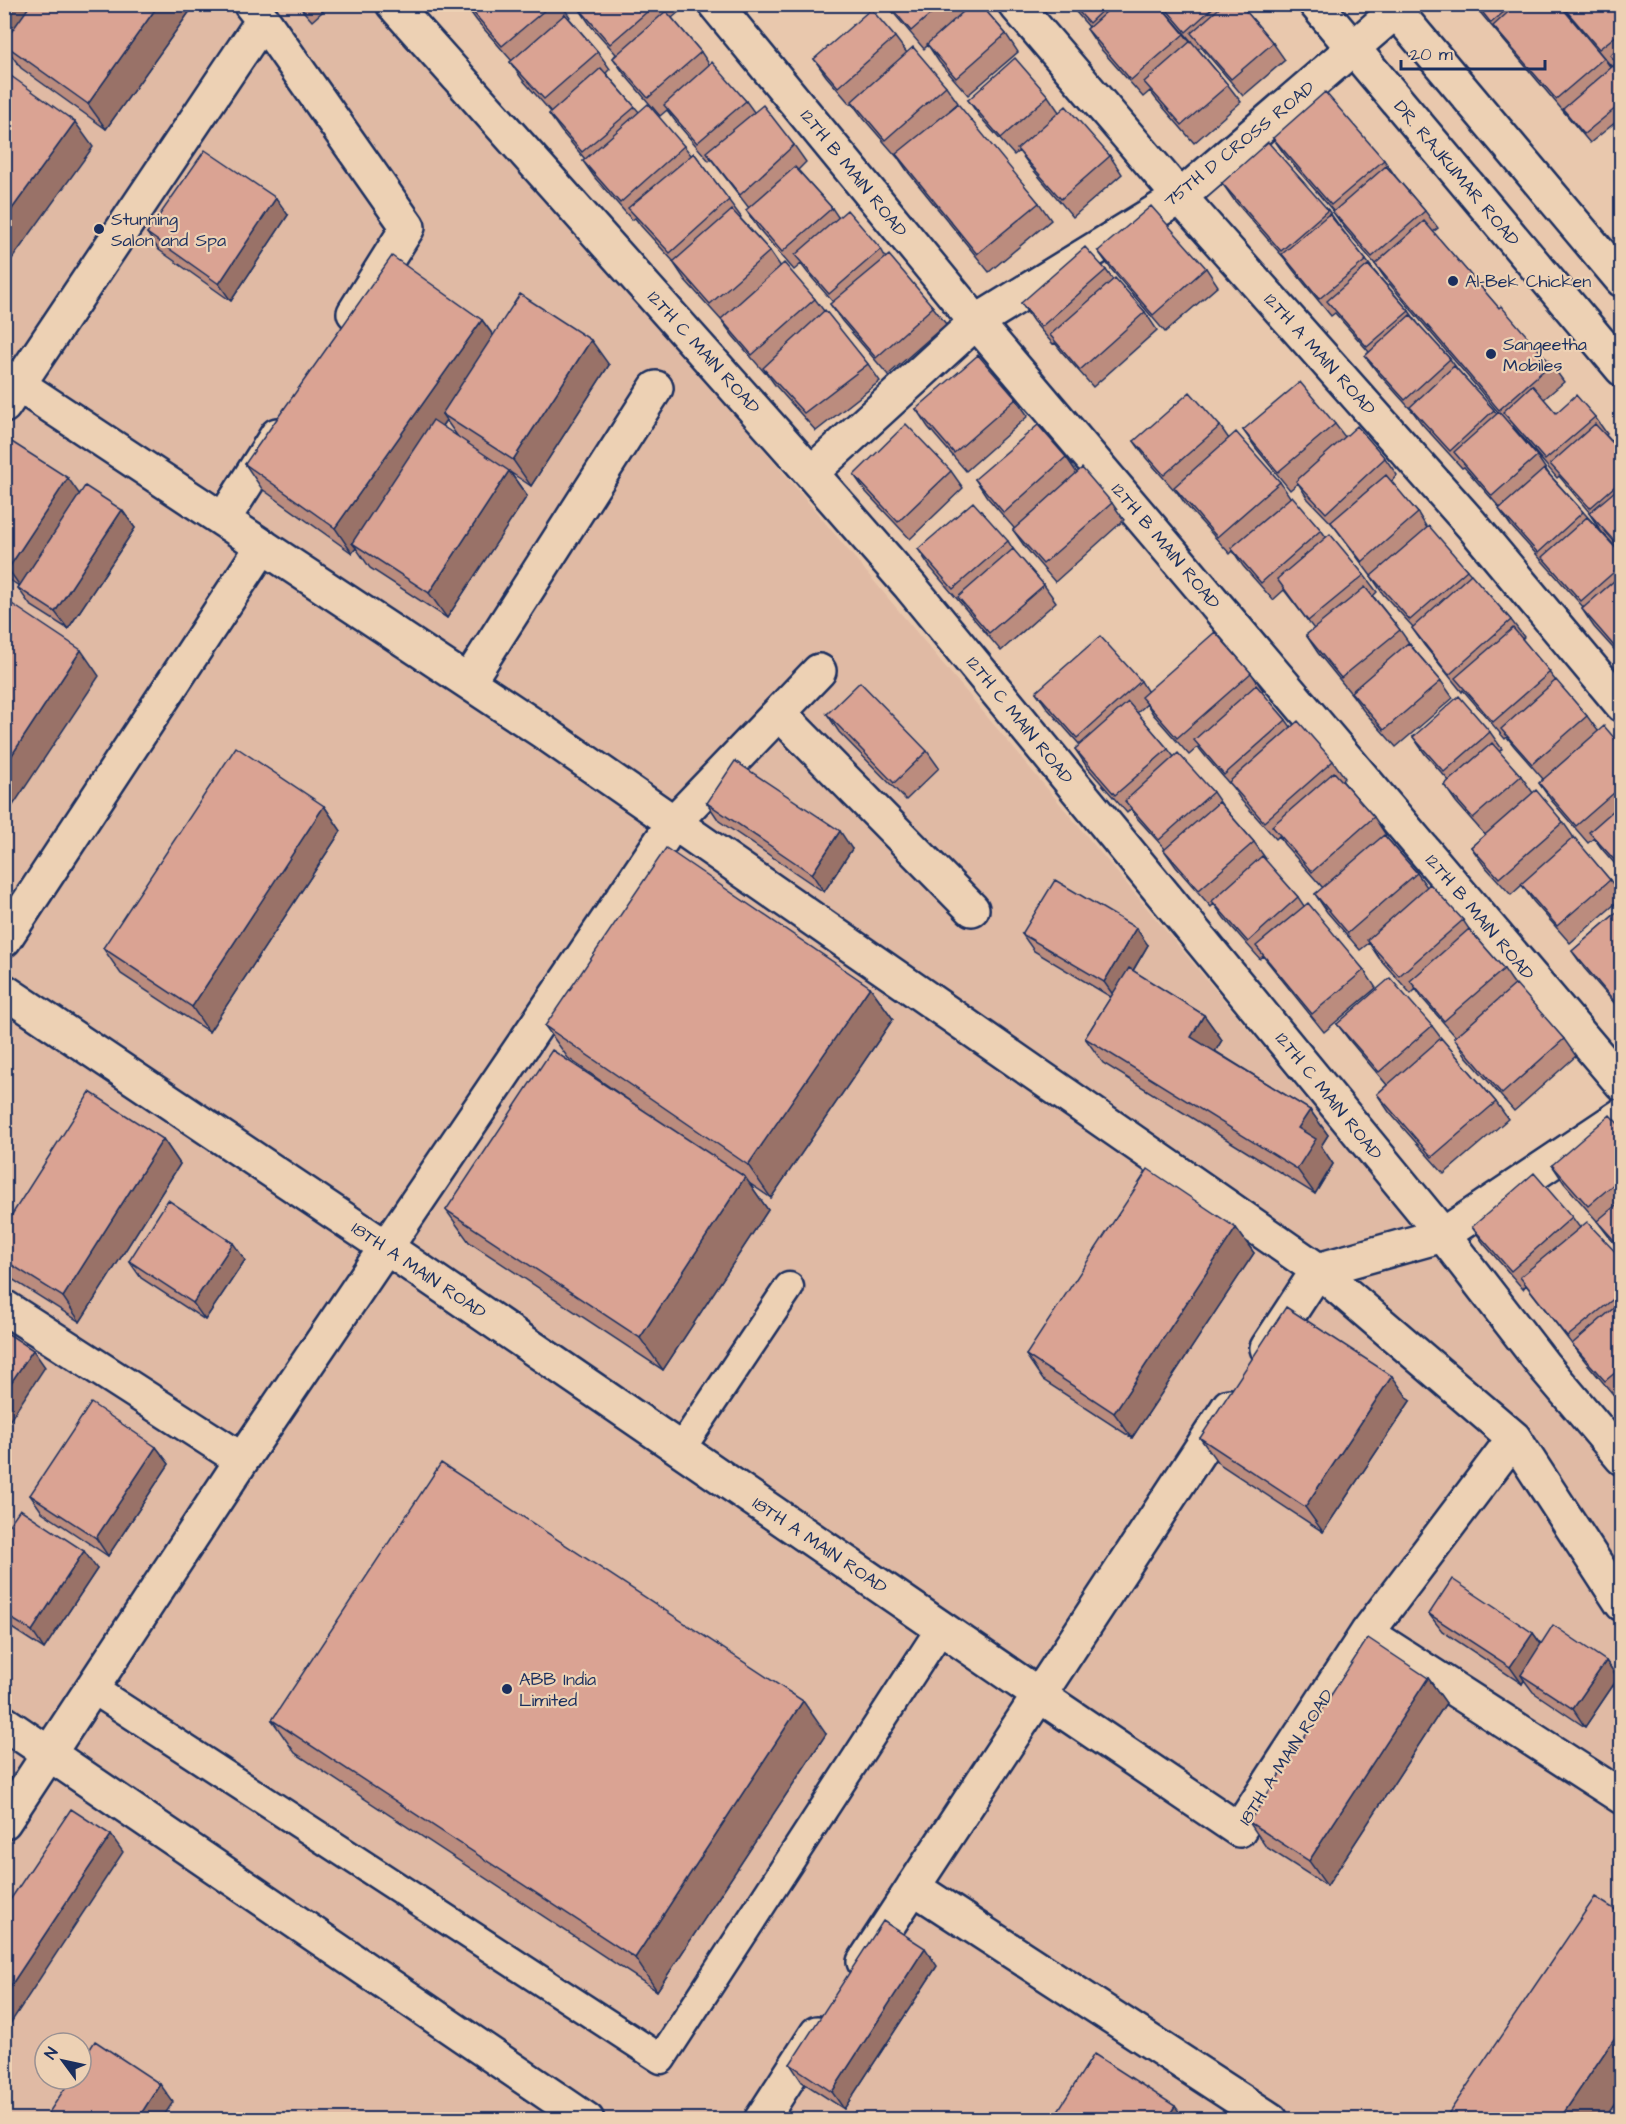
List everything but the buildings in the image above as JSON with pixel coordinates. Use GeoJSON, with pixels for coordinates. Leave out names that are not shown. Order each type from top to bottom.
{"type":"FeatureCollection","features":[{"type":"Feature","properties":{"kind":"street","name":"12TH C MAIN ROAD"},"geometry":{"type":"LineString","coordinates":[[393,4],[910,586],[1443,1235],[1545,1366],[1622,1458]]}},
{"type":"Feature","properties":{"kind":"street","name":"12TH B MAIN ROAD"},"geometry":{"type":"LineString","coordinates":[[715,4],[976,322],[1622,1084]]}},
{"type":"Feature","properties":{"kind":"street","name":"12TH A MAIN ROAD"},"geometry":{"type":"LineString","coordinates":[[1015,4],[1180,197],[1472,524],[1622,705]]}},
{"type":"Feature","properties":{"kind":"street","name":"DR. RAJKUMAR ROAD"},"geometry":{"type":"LineString","coordinates":[[1316,4],[1622,369]]}},
{"type":"Feature","properties":{"kind":"street","name":"75TH D CROSS ROAD"},"geometry":{"type":"LineString","coordinates":[[811,472],[976,322],[1180,197],[1353,50],[1397,7]]}},
{"type":"Feature","properties":{"kind":"street"},"geometry":{"type":"LineString","coordinates":[[1397,7],[1622,280]]}},
{"type":"Feature","properties":{"kind":"street"},"geometry":{"type":"LineString","coordinates":[[338,338],[408,227],[256,12],[9,389],[223,520],[468,682],[674,822],[1318,1270],[1514,1438],[1622,1604]]}},
{"type":"Feature","properties":{"kind":"street"},"geometry":{"type":"LineString","coordinates":[[468,682],[656,388]]}},
{"type":"Feature","properties":{"kind":"street"},"geometry":{"type":"LineString","coordinates":[[223,520],[293,409]]}},
{"type":"Feature","properties":{"kind":"street"},"geometry":{"type":"LineString","coordinates":[[4,940],[263,546]]}},
{"type":"Feature","properties":{"kind":"street"},"geometry":{"type":"LineString","coordinates":[[4,1822],[242,1460],[674,822],[819,671]]}},
{"type":"Feature","properties":{"kind":"street"},"geometry":{"type":"LineString","coordinates":[[779,713],[972,909]]}},
{"type":"Feature","properties":{"kind":"street","name":"18TH A MAIN ROAD"},"geometry":{"type":"LineString","coordinates":[[4,991],[387,1248],[1239,1830],[1367,1633],[1514,1438]]}},
{"type":"Feature","properties":{"kind":"street"},"geometry":{"type":"LineString","coordinates":[[761,2120],[1318,1270],[1443,1235],[1622,1115]]}},
{"type":"Feature","properties":{"kind":"street"},"geometry":{"type":"LineString","coordinates":[[4,1307],[242,1460]]}},
{"type":"Feature","properties":{"kind":"street"},"geometry":{"type":"LineString","coordinates":[[1367,1633],[1622,1797]]}},
{"type":"Feature","properties":{"kind":"street"},"geometry":{"type":"LineString","coordinates":[[4,1722],[587,2120]]}},
{"type":"Feature","properties":{"kind":"street"},"geometry":{"type":"LineString","coordinates":[[913,1887],[1271,2120]]}},
{"type":"Feature","properties":{"kind":"lane"},"geometry":{"type":"LineString","coordinates":[[681,1449],[789,1287]]}},
{"type":"Feature","properties":{"kind":"lane"},"geometry":{"type":"LineString","coordinates":[[93,1689],[661,2059],[941,1628]]}},
{"type":"Feature","properties":{"kind":"shaded area"},"geometry":{"type":"Polygon","coordinates":[[[5,5],[393,5],[1621,1476],[1621,2119],[5,2120],[5,5]]]}},
{"type":"Feature","properties":{"kind":"place","name":"Stunning Salon and Spa"},"geometry":{"type":"Point","coordinates":[99,229]}},
{"type":"Feature","properties":{"kind":"place","name":"Al-Bek Chicken"},"geometry":{"type":"Point","coordinates":[1453,281]}},
{"type":"Feature","properties":{"kind":"place","name":"Sangeetha Mobiles"},"geometry":{"type":"Point","coordinates":[1491,354]}},
{"type":"Feature","properties":{"kind":"place","name":"ABB India Limited"},"geometry":{"type":"Point","coordinates":[507,1689]}}]}
